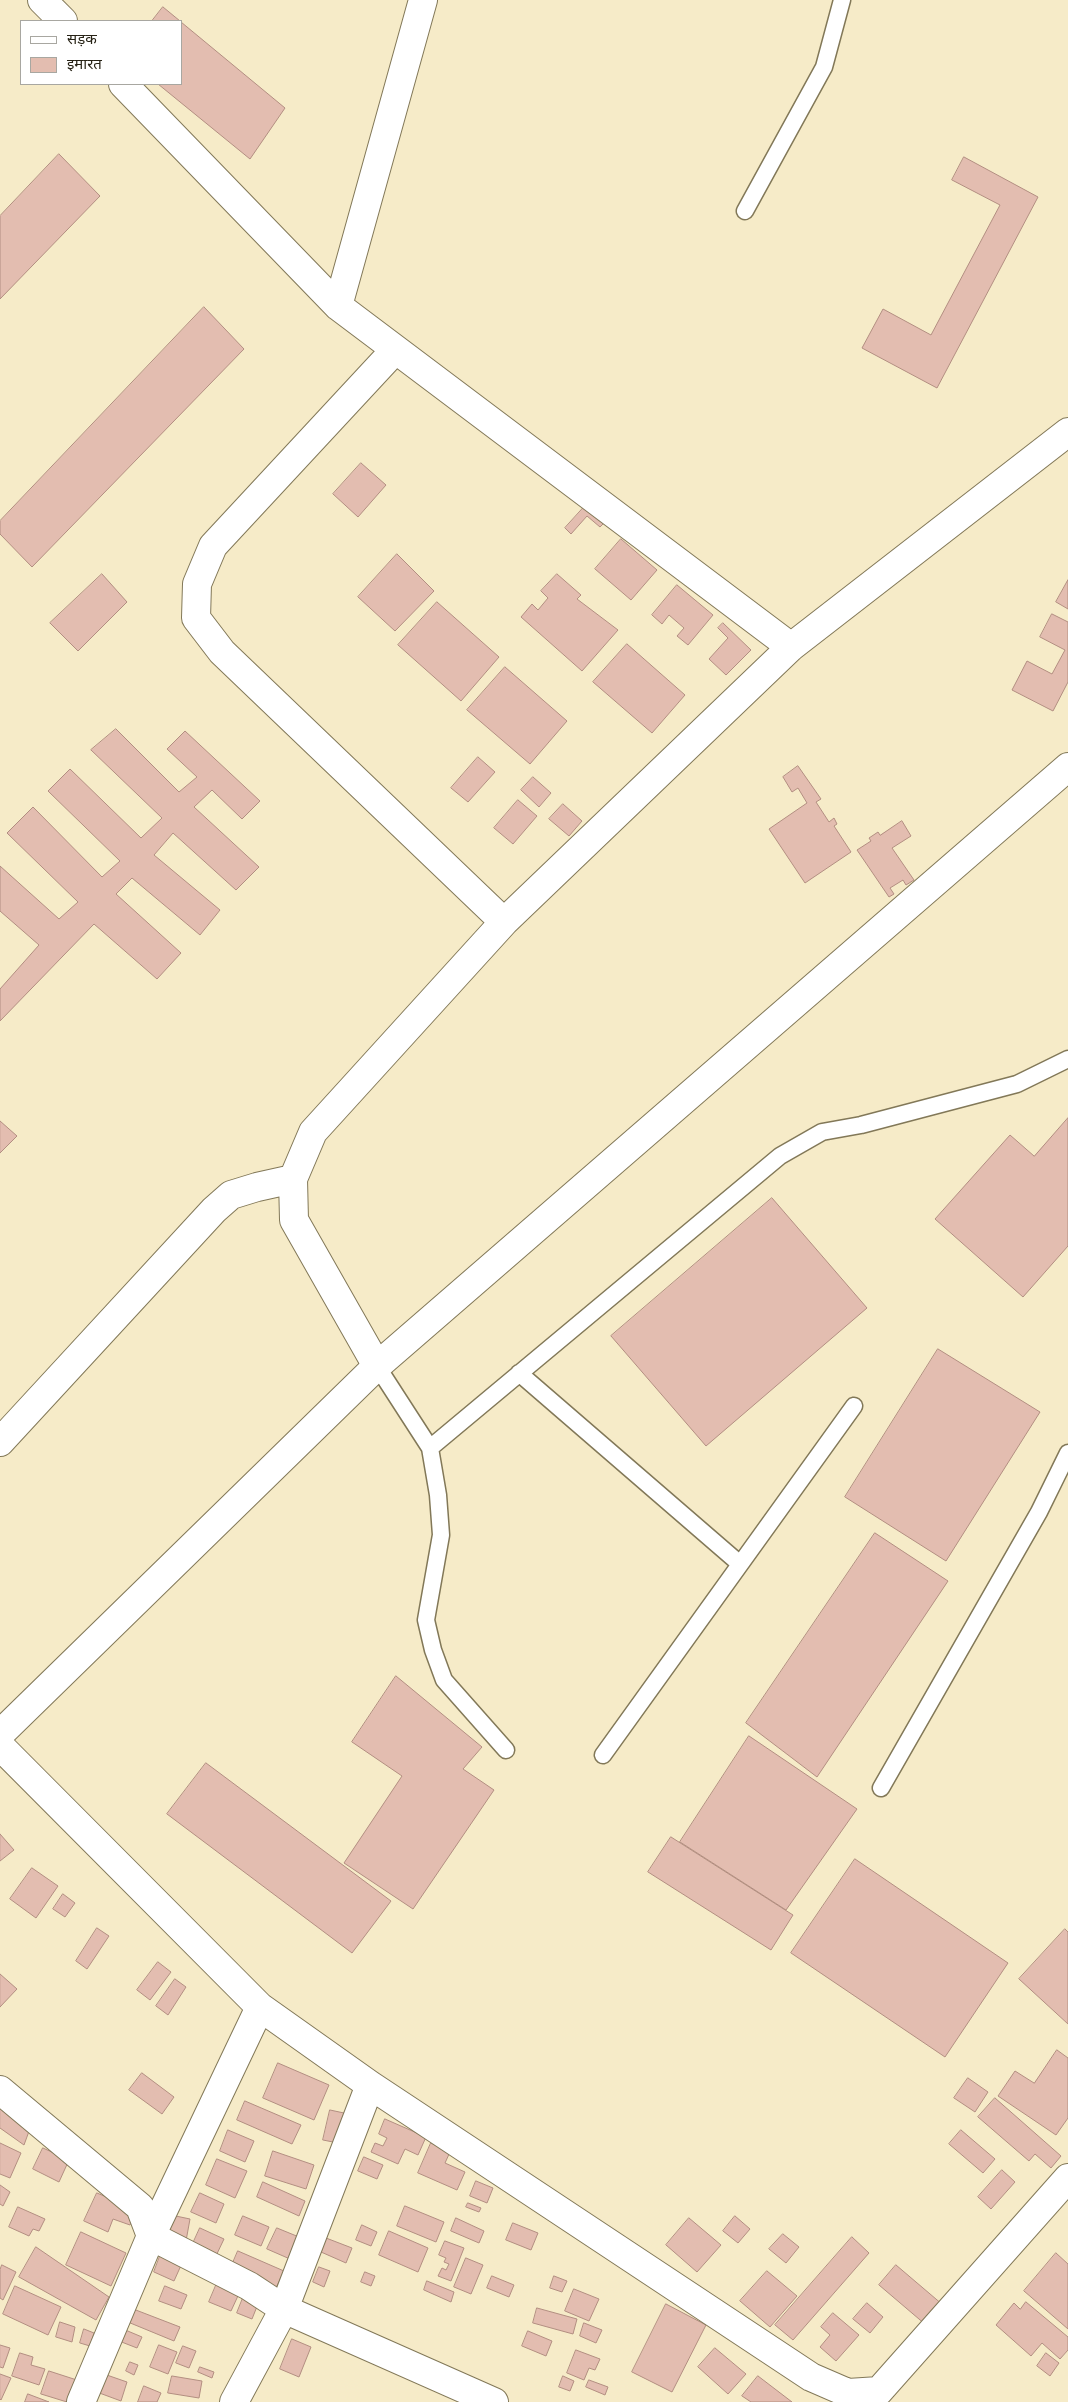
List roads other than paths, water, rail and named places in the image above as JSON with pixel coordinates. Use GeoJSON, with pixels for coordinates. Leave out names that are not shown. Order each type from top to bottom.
{"type":"FeatureCollection","features":[{"type":"Feature","properties":{"kind":"street"},"geometry":{"type":"LineString","coordinates":[[42,0],[62,20]]}},
{"type":"Feature","properties":{"kind":"street"},"geometry":{"type":"LineString","coordinates":[[338,306],[423,0]]}},
{"type":"Feature","properties":{"kind":"street"},"geometry":{"type":"LineString","coordinates":[[124,85],[338,306],[792,647]]}},
{"type":"Feature","properties":{"kind":"street"},"geometry":{"type":"LineString","coordinates":[[395,350],[214,546],[197,584],[196,618],[222,652],[504,922]]}},
{"type":"Feature","properties":{"kind":"street"},"geometry":{"type":"LineString","coordinates":[[377,1366],[294,1220],[293,1179],[313,1132],[504,922],[792,647],[1068,432]]}},
{"type":"Feature","properties":{"kind":"street"},"geometry":{"type":"LineString","coordinates":[[0,1734],[377,1366],[1068,767]]}},
{"type":"Feature","properties":{"kind":"street"},"geometry":{"type":"LineString","coordinates":[[0,1442],[214,1210],[232,1195],[293,1179]]}},
{"type":"Feature","properties":{"kind":"street"},"geometry":{"type":"LineString","coordinates":[[0,1746],[260,2008],[370,2085],[812,2377],[848,2393],[879,2391],[1068,2178]]}},
{"type":"Feature","properties":{"kind":"street"},"geometry":{"type":"LineString","coordinates":[[81,2402],[151,2236],[260,2008]]}},
{"type":"Feature","properties":{"kind":"street"},"geometry":{"type":"LineString","coordinates":[[234,2402],[284,2309],[370,2085]]}},
{"type":"Feature","properties":{"kind":"street"},"geometry":{"type":"LineString","coordinates":[[0,2090],[140,2207],[151,2236],[249,2286],[284,2309],[494,2402]]}},
{"type":"Feature","properties":{"kind":"lane"},"geometry":{"type":"LineString","coordinates":[[745,211],[824,66],[842,0]]}},
{"type":"Feature","properties":{"kind":"lane"},"geometry":{"type":"LineString","coordinates":[[430,1448],[780,1156],[822,1132],[861,1126],[1017,1084],[1068,1059]]}},
{"type":"Feature","properties":{"kind":"lane"},"geometry":{"type":"LineString","coordinates":[[377,1366],[430,1448],[438,1495],[441,1535],[426,1620],[432,1650],[444,1680],[506,1750]]}},
{"type":"Feature","properties":{"kind":"lane"},"geometry":{"type":"LineString","coordinates":[[519,1374],[740,1564]]}},
{"type":"Feature","properties":{"kind":"lane"},"geometry":{"type":"LineString","coordinates":[[603,1755],[854,1406]]}},
{"type":"Feature","properties":{"kind":"lane"},"geometry":{"type":"LineString","coordinates":[[881,1788],[1039,1512],[1068,1453]]}}]}
